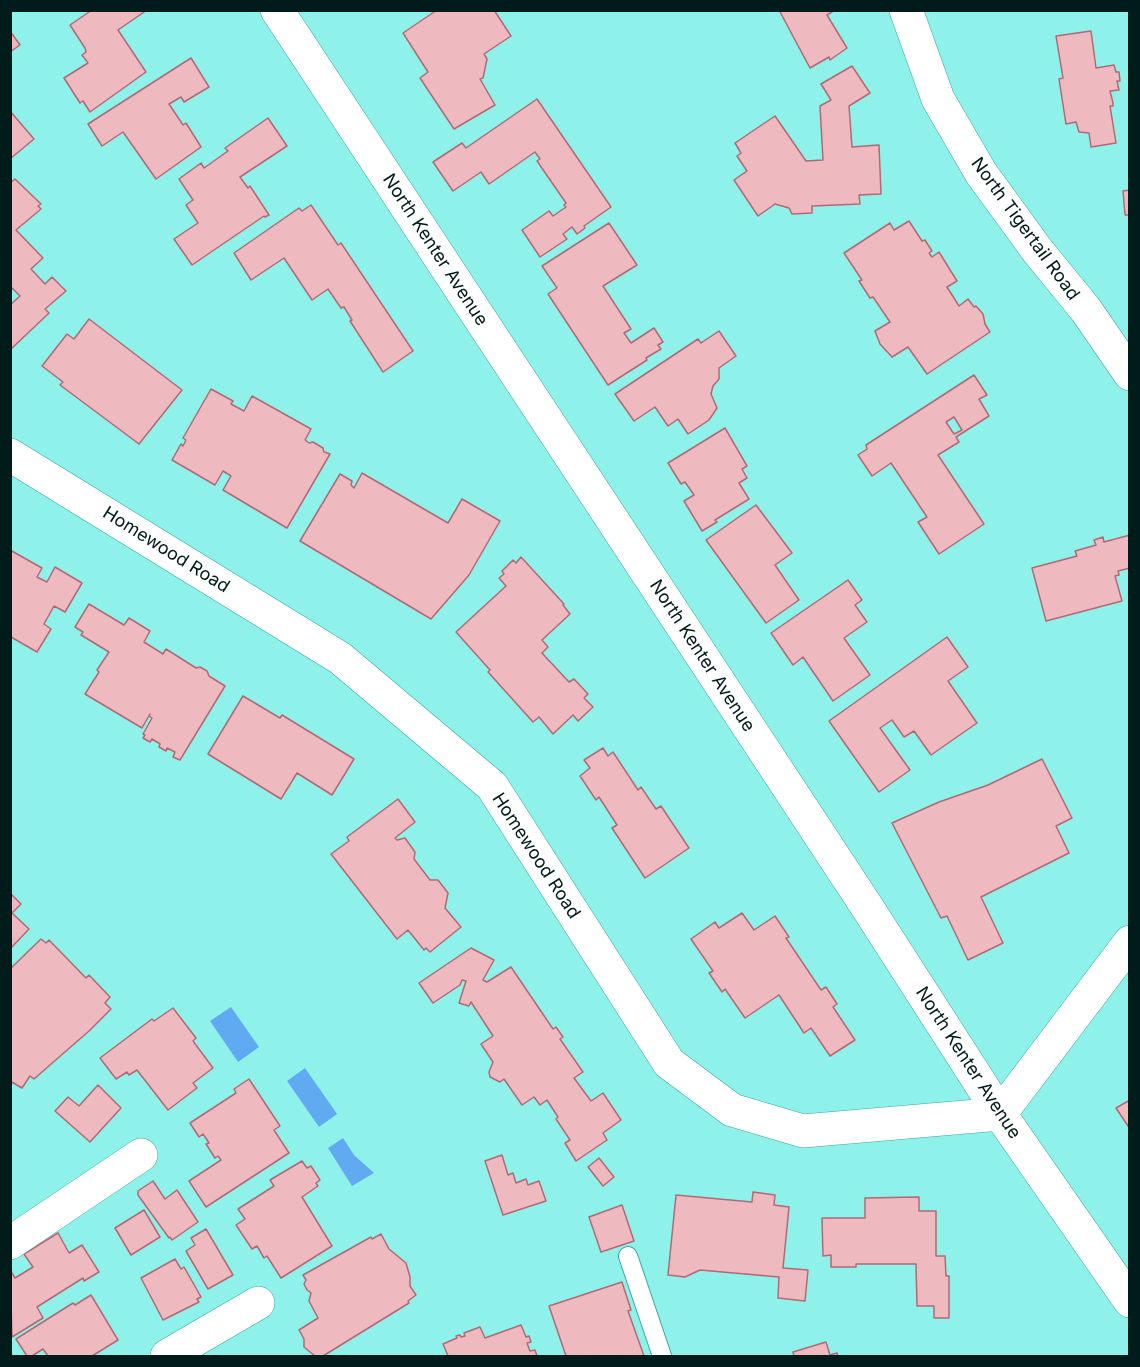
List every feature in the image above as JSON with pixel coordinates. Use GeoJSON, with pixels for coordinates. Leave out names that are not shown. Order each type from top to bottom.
{"type":"FeatureCollection","features":[{"type":"Feature","properties":{"kind":"street","name":"North Kenter Avenue"},"geometry":{"type":"LineString","coordinates":[[278,10],[1000,1114],[1130,1301]]}},
{"type":"Feature","properties":{"kind":"street","name":"North Tigertail Road"},"geometry":{"type":"LineString","coordinates":[[906,10],[938,99],[981,173],[1037,250],[1086,310],[1130,374]]}},
{"type":"Feature","properties":{"kind":"street","name":"Homewood Road"},"geometry":{"type":"LineString","coordinates":[[10,455],[340,658],[492,786],[669,1063],[732,1110],[803,1131],[1000,1114]]}},
{"type":"Feature","properties":{"kind":"street"},"geometry":{"type":"LineString","coordinates":[[1000,1114],[1130,942]]}},
{"type":"Feature","properties":{"kind":"street"},"geometry":{"type":"LineString","coordinates":[[10,1243],[141,1155]]}},
{"type":"Feature","properties":{"kind":"street"},"geometry":{"type":"LineString","coordinates":[[167,1356],[258,1303]]}},
{"type":"Feature","properties":{"kind":"lane"},"geometry":{"type":"LineString","coordinates":[[628,1256],[662,1356]]}},
{"type":"Feature","properties":{"kind":"water"},"geometry":{"type":"Polygon","coordinates":[[[231,1007],[259,1047],[238,1062],[210,1021],[231,1007]]]}},
{"type":"Feature","properties":{"kind":"water"},"geometry":{"type":"Polygon","coordinates":[[[305,1068],[337,1114],[319,1127],[287,1081],[305,1068]]]}},
{"type":"Feature","properties":{"kind":"water"},"geometry":{"type":"Polygon","coordinates":[[[343,1138],[354,1155],[374,1173],[352,1186],[328,1148],[343,1138]]]}},
{"type":"Feature","properties":{"kind":"building"},"geometry":{"type":"Polygon","coordinates":[[[92,10],[147,10],[118,30],[146,72],[90,112],[83,101],[80,103],[64,78],[88,63],[82,55],[86,52],[85,48],[70,25],[92,10]]]}},
{"type":"Feature","properties":{"kind":"building"},"geometry":{"type":"Polygon","coordinates":[[[437,10],[494,10],[511,36],[484,54],[487,59],[483,78],[480,79],[495,105],[454,129],[420,78],[428,72],[403,33],[437,10]]]}},
{"type":"Feature","properties":{"kind":"building"},"geometry":{"type":"Polygon","coordinates":[[[779,10],[835,10],[827,15],[847,48],[830,60],[829,57],[810,68],[779,10]]]}},
{"type":"Feature","properties":{"kind":"building"},"geometry":{"type":"Polygon","coordinates":[[[10,31],[20,45],[10,52],[10,31]]]}},
{"type":"Feature","properties":{"kind":"building"},"geometry":{"type":"Polygon","coordinates":[[[1091,31],[1096,68],[1114,65],[1116,72],[1119,72],[1120,81],[1117,81],[1119,90],[1110,91],[1116,143],[1091,147],[1089,133],[1079,132],[1076,122],[1066,124],[1059,79],[1063,78],[1056,36],[1091,31]]]}},
{"type":"Feature","properties":{"kind":"building"},"geometry":{"type":"Polygon","coordinates":[[[191,58],[209,87],[184,102],[181,97],[169,104],[183,125],[186,123],[201,147],[156,179],[123,132],[102,146],[88,124],[191,58]]]}},
{"type":"Feature","properties":{"kind":"building"},"geometry":{"type":"Polygon","coordinates":[[[852,66],[870,93],[849,106],[852,147],[879,145],[881,194],[859,195],[860,204],[812,206],[812,213],[792,214],[789,208],[775,204],[758,216],[734,180],[747,171],[737,156],[741,153],[735,143],[775,116],[806,161],[823,160],[820,106],[831,100],[821,84],[852,66]]]}},
{"type":"Feature","properties":{"kind":"building"},"geometry":{"type":"Polygon","coordinates":[[[537,99],[611,207],[584,226],[585,228],[577,234],[572,227],[563,234],[567,239],[540,257],[522,230],[549,211],[553,216],[566,207],[564,205],[566,203],[537,161],[540,159],[535,152],[489,184],[481,172],[453,191],[433,162],[462,143],[466,148],[537,99]]]}},
{"type":"Feature","properties":{"kind":"building"},"geometry":{"type":"Polygon","coordinates":[[[10,111],[34,139],[10,159],[10,111]]]}},
{"type":"Feature","properties":{"kind":"building"},"geometry":{"type":"Polygon","coordinates":[[[268,118],[287,146],[240,177],[248,188],[250,186],[269,215],[264,216],[192,265],[174,239],[198,223],[186,205],[193,200],[179,179],[201,163],[204,168],[228,151],[225,148],[268,118]]]}},
{"type":"Feature","properties":{"kind":"building"},"geometry":{"type":"Polygon","coordinates":[[[15,179],[41,204],[38,206],[41,209],[16,230],[43,258],[31,269],[45,284],[52,277],[66,291],[45,309],[49,313],[10,350],[10,305],[20,296],[12,288],[10,289],[10,183],[15,179]]]}},
{"type":"Feature","properties":{"kind":"building"},"geometry":{"type":"Polygon","coordinates":[[[1130,190],[1130,215],[1125,215],[1123,191],[1130,190]]]}},
{"type":"Feature","properties":{"kind":"building"},"geometry":{"type":"Polygon","coordinates":[[[311,205],[338,245],[341,243],[413,351],[383,372],[350,321],[352,320],[344,307],[341,308],[328,289],[312,300],[284,258],[251,280],[234,253],[299,208],[302,211],[311,205]]]}},
{"type":"Feature","properties":{"kind":"building"},"geometry":{"type":"Polygon","coordinates":[[[909,221],[922,241],[925,240],[932,251],[929,253],[932,257],[939,252],[957,281],[947,287],[959,306],[968,299],[983,314],[990,332],[927,374],[908,347],[892,357],[880,344],[875,331],[890,322],[873,297],[870,298],[859,281],[862,280],[844,253],[890,223],[894,230],[909,221]]]}},
{"type":"Feature","properties":{"kind":"building"},"geometry":{"type":"Polygon","coordinates":[[[609,223],[637,265],[603,286],[631,329],[624,333],[631,343],[654,328],[663,342],[658,345],[661,349],[646,358],[647,360],[608,385],[548,294],[557,288],[542,266],[609,223]]]}},
{"type":"Feature","properties":{"kind":"building"},"geometry":{"type":"Polygon","coordinates":[[[89,319],[182,390],[139,444],[60,385],[63,382],[42,366],[67,334],[74,339],[89,319]]]}},
{"type":"Feature","properties":{"kind":"building"},"geometry":{"type":"Polygon","coordinates":[[[719,331],[736,356],[719,368],[719,379],[713,386],[711,394],[717,408],[709,420],[688,434],[678,419],[668,426],[655,407],[634,421],[615,394],[698,339],[701,343],[719,331]]]}},
{"type":"Feature","properties":{"kind":"building"},"geometry":{"type":"Polygon","coordinates":[[[974,375],[987,395],[979,399],[989,416],[956,437],[959,442],[938,455],[984,524],[939,554],[918,522],[927,517],[891,463],[872,476],[858,455],[867,449],[866,445],[974,375]],[[954,417],[946,422],[954,434],[962,430],[954,417]]]}},
{"type":"Feature","properties":{"kind":"building"},"geometry":{"type":"Polygon","coordinates":[[[211,389],[233,401],[231,404],[244,411],[252,396],[311,429],[305,440],[309,443],[313,442],[323,448],[324,452],[330,454],[287,528],[223,490],[231,476],[223,471],[215,485],[172,460],[181,444],[183,446],[186,440],[183,438],[211,389]]]}},
{"type":"Feature","properties":{"kind":"building"},"geometry":{"type":"Polygon","coordinates":[[[725,428],[747,466],[742,469],[747,478],[739,483],[749,499],[702,531],[684,501],[694,495],[685,482],[681,484],[668,463],[725,428]]]}},
{"type":"Feature","properties":{"kind":"building"},"geometry":{"type":"Polygon","coordinates":[[[362,473],[448,523],[462,499],[500,521],[469,575],[431,619],[300,541],[340,474],[352,481],[351,485],[354,488],[362,473]]]}},
{"type":"Feature","properties":{"kind":"building"},"geometry":{"type":"Polygon","coordinates":[[[756,505],[792,553],[775,565],[799,600],[766,623],[706,540],[756,505]]]}},
{"type":"Feature","properties":{"kind":"building"},"geometry":{"type":"Polygon","coordinates":[[[1130,535],[1130,568],[1118,571],[1119,575],[1115,576],[1122,601],[1046,621],[1032,568],[1077,556],[1075,551],[1096,545],[1094,540],[1103,537],[1104,542],[1130,535]]]}},
{"type":"Feature","properties":{"kind":"building"},"geometry":{"type":"Polygon","coordinates":[[[10,550],[42,568],[37,577],[47,582],[55,567],[82,583],[65,612],[54,606],[44,624],[51,629],[37,652],[11,637],[10,634],[10,550]]]}},
{"type":"Feature","properties":{"kind":"building"},"geometry":{"type":"Polygon","coordinates":[[[521,557],[564,604],[570,614],[542,640],[548,647],[542,653],[569,682],[574,679],[588,694],[584,698],[593,707],[578,721],[573,715],[553,734],[539,717],[533,722],[456,632],[506,586],[499,578],[504,574],[502,571],[513,560],[516,563],[521,557]]]}},
{"type":"Feature","properties":{"kind":"building"},"geometry":{"type":"Polygon","coordinates":[[[848,580],[862,600],[855,605],[867,622],[844,638],[870,675],[833,701],[803,657],[793,665],[771,633],[848,580]]]}},
{"type":"Feature","properties":{"kind":"building"},"geometry":{"type":"Polygon","coordinates":[[[89,604],[124,625],[129,618],[150,631],[144,642],[163,654],[166,649],[196,668],[200,667],[225,686],[180,760],[173,757],[175,752],[167,748],[166,751],[152,739],[150,742],[143,738],[152,718],[150,714],[142,728],[85,694],[109,652],[81,635],[83,632],[75,627],[89,604]]]}},
{"type":"Feature","properties":{"kind":"building"},"geometry":{"type":"Polygon","coordinates":[[[947,637],[968,667],[948,681],[977,723],[931,755],[914,731],[904,737],[892,720],[880,728],[910,770],[879,792],[829,721],[947,637]]]}},
{"type":"Feature","properties":{"kind":"building"},"geometry":{"type":"Polygon","coordinates":[[[243,696],[280,718],[282,715],[354,759],[332,795],[297,773],[281,799],[208,754],[243,696]]]}},
{"type":"Feature","properties":{"kind":"building"},"geometry":{"type":"Polygon","coordinates":[[[603,748],[608,756],[613,752],[638,790],[641,787],[656,809],[661,806],[689,848],[645,878],[612,828],[617,825],[599,797],[596,800],[580,776],[590,768],[584,760],[603,748]]]}},
{"type":"Feature","properties":{"kind":"building"},"geometry":{"type":"Polygon","coordinates":[[[1042,759],[1072,818],[1056,826],[1069,853],[981,897],[1003,943],[968,960],[947,916],[941,918],[892,823],[939,802],[988,785],[1042,759]]]}},
{"type":"Feature","properties":{"kind":"building"},"geometry":{"type":"Polygon","coordinates":[[[398,799],[415,822],[395,838],[397,840],[405,838],[415,852],[414,859],[430,880],[438,880],[448,893],[445,908],[461,927],[430,952],[426,948],[424,950],[408,930],[397,939],[331,854],[349,841],[347,837],[398,799]]]}},
{"type":"Feature","properties":{"kind":"building"},"geometry":{"type":"Polygon","coordinates":[[[10,893],[21,904],[12,913],[29,929],[10,949],[10,893]]]}},
{"type":"Feature","properties":{"kind":"building"},"geometry":{"type":"Polygon","coordinates":[[[742,913],[754,930],[775,916],[789,937],[786,938],[821,990],[826,987],[837,1004],[833,1007],[855,1040],[830,1056],[811,1028],[804,1033],[779,995],[745,1018],[725,989],[722,992],[709,973],[713,971],[691,939],[715,922],[719,928],[742,913]]]}},
{"type":"Feature","properties":{"kind":"building"},"geometry":{"type":"Polygon","coordinates":[[[41,939],[46,943],[49,940],[86,978],[89,975],[110,997],[105,1003],[111,1009],[34,1079],[30,1076],[22,1088],[10,1081],[10,969],[41,939]]]}},
{"type":"Feature","properties":{"kind":"building"},"geometry":{"type":"Polygon","coordinates":[[[471,948],[494,960],[483,980],[487,982],[511,967],[553,1029],[556,1027],[563,1037],[560,1039],[583,1072],[574,1078],[591,1101],[603,1093],[621,1120],[603,1133],[607,1140],[576,1161],[565,1143],[570,1140],[547,1100],[540,1105],[534,1097],[522,1105],[504,1079],[500,1082],[490,1077],[489,1072],[493,1062],[481,1044],[493,1036],[471,1002],[469,1006],[459,1003],[466,981],[462,980],[460,985],[433,1003],[419,983],[471,948]]]}},
{"type":"Feature","properties":{"kind":"building"},"geometry":{"type":"Polygon","coordinates":[[[173,1008],[196,1038],[193,1041],[213,1068],[193,1083],[197,1088],[168,1110],[137,1070],[129,1075],[127,1072],[116,1079],[100,1058],[152,1019],[154,1021],[173,1008]]]}},
{"type":"Feature","properties":{"kind":"building"},"geometry":{"type":"Polygon","coordinates":[[[249,1079],[280,1126],[274,1130],[289,1153],[206,1207],[189,1181],[221,1160],[218,1156],[215,1158],[203,1134],[199,1137],[190,1123],[236,1093],[234,1089],[249,1079]]]}},
{"type":"Feature","properties":{"kind":"building"},"geometry":{"type":"Polygon","coordinates":[[[98,1085],[121,1108],[90,1142],[55,1111],[68,1097],[79,1106],[98,1085]]]}},
{"type":"Feature","properties":{"kind":"building"},"geometry":{"type":"Polygon","coordinates":[[[1130,1100],[1130,1129],[1116,1108],[1130,1100]]]}},
{"type":"Feature","properties":{"kind":"building"},"geometry":{"type":"Polygon","coordinates":[[[502,1155],[508,1175],[513,1173],[516,1183],[526,1179],[528,1185],[539,1181],[546,1201],[503,1215],[485,1161],[502,1155]]]}},
{"type":"Feature","properties":{"kind":"building"},"geometry":{"type":"Polygon","coordinates":[[[599,1158],[614,1177],[603,1186],[588,1167],[599,1158]]]}},
{"type":"Feature","properties":{"kind":"building"},"geometry":{"type":"Polygon","coordinates":[[[302,1161],[307,1168],[311,1166],[320,1180],[316,1183],[318,1186],[302,1197],[332,1246],[281,1278],[267,1256],[264,1258],[257,1246],[252,1249],[236,1225],[245,1219],[238,1209],[274,1186],[270,1180],[302,1161]]]}},
{"type":"Feature","properties":{"kind":"building"},"geometry":{"type":"Polygon","coordinates":[[[153,1181],[165,1199],[177,1190],[198,1222],[172,1240],[138,1195],[138,1191],[153,1181]]]}},
{"type":"Feature","properties":{"kind":"building"},"geometry":{"type":"Polygon","coordinates":[[[753,1192],[775,1195],[774,1205],[789,1207],[783,1268],[808,1270],[805,1301],[778,1298],[779,1277],[700,1270],[685,1277],[668,1275],[676,1195],[752,1202],[753,1192]]]}},
{"type":"Feature","properties":{"kind":"building"},"geometry":{"type":"Polygon","coordinates":[[[919,1197],[919,1211],[936,1211],[936,1256],[945,1256],[946,1276],[949,1276],[949,1318],[934,1318],[934,1306],[917,1306],[916,1264],[856,1264],[856,1267],[831,1267],[831,1255],[823,1256],[822,1218],[865,1218],[865,1198],[919,1197]]]}},
{"type":"Feature","properties":{"kind":"building"},"geometry":{"type":"Polygon","coordinates":[[[622,1205],[634,1241],[601,1252],[589,1217],[622,1205]]]}},
{"type":"Feature","properties":{"kind":"building"},"geometry":{"type":"Polygon","coordinates":[[[144,1210],[160,1237],[131,1255],[115,1228],[144,1210]]]}},
{"type":"Feature","properties":{"kind":"building"},"geometry":{"type":"Polygon","coordinates":[[[206,1229],[233,1275],[208,1289],[186,1251],[195,1245],[191,1238],[206,1229]]]}},
{"type":"Feature","properties":{"kind":"building"},"geometry":{"type":"Polygon","coordinates":[[[58,1233],[69,1253],[82,1245],[99,1272],[84,1281],[83,1278],[37,1307],[43,1318],[12,1337],[10,1270],[15,1278],[33,1267],[24,1254],[58,1233]]]}},
{"type":"Feature","properties":{"kind":"building"},"geometry":{"type":"Polygon","coordinates":[[[381,1234],[389,1249],[406,1263],[410,1286],[416,1295],[408,1301],[409,1303],[323,1356],[315,1356],[304,1347],[304,1339],[299,1330],[318,1318],[309,1301],[311,1293],[304,1284],[306,1280],[303,1275],[371,1237],[372,1239],[381,1234]]]}},
{"type":"Feature","properties":{"kind":"building"},"geometry":{"type":"Polygon","coordinates":[[[175,1259],[181,1269],[184,1267],[201,1297],[197,1299],[199,1302],[163,1320],[141,1278],[175,1259]]]}},
{"type":"Feature","properties":{"kind":"building"},"geometry":{"type":"Polygon","coordinates":[[[622,1282],[631,1310],[628,1311],[644,1356],[566,1356],[549,1306],[622,1282]]]}},
{"type":"Feature","properties":{"kind":"building"},"geometry":{"type":"Polygon","coordinates":[[[91,1295],[118,1340],[92,1356],[48,1356],[43,1349],[32,1356],[27,1356],[16,1339],[73,1303],[75,1305],[91,1295]]]}},
{"type":"Feature","properties":{"kind":"building"},"geometry":{"type":"Polygon","coordinates":[[[521,1325],[526,1337],[529,1336],[531,1342],[527,1343],[530,1351],[535,1350],[537,1356],[448,1356],[443,1344],[457,1338],[456,1336],[465,1336],[464,1333],[480,1327],[485,1338],[521,1325]]]}},
{"type":"Feature","properties":{"kind":"building"},"geometry":{"type":"Polygon","coordinates":[[[826,1342],[830,1355],[837,1353],[838,1356],[794,1356],[793,1352],[826,1342]]]}}]}
